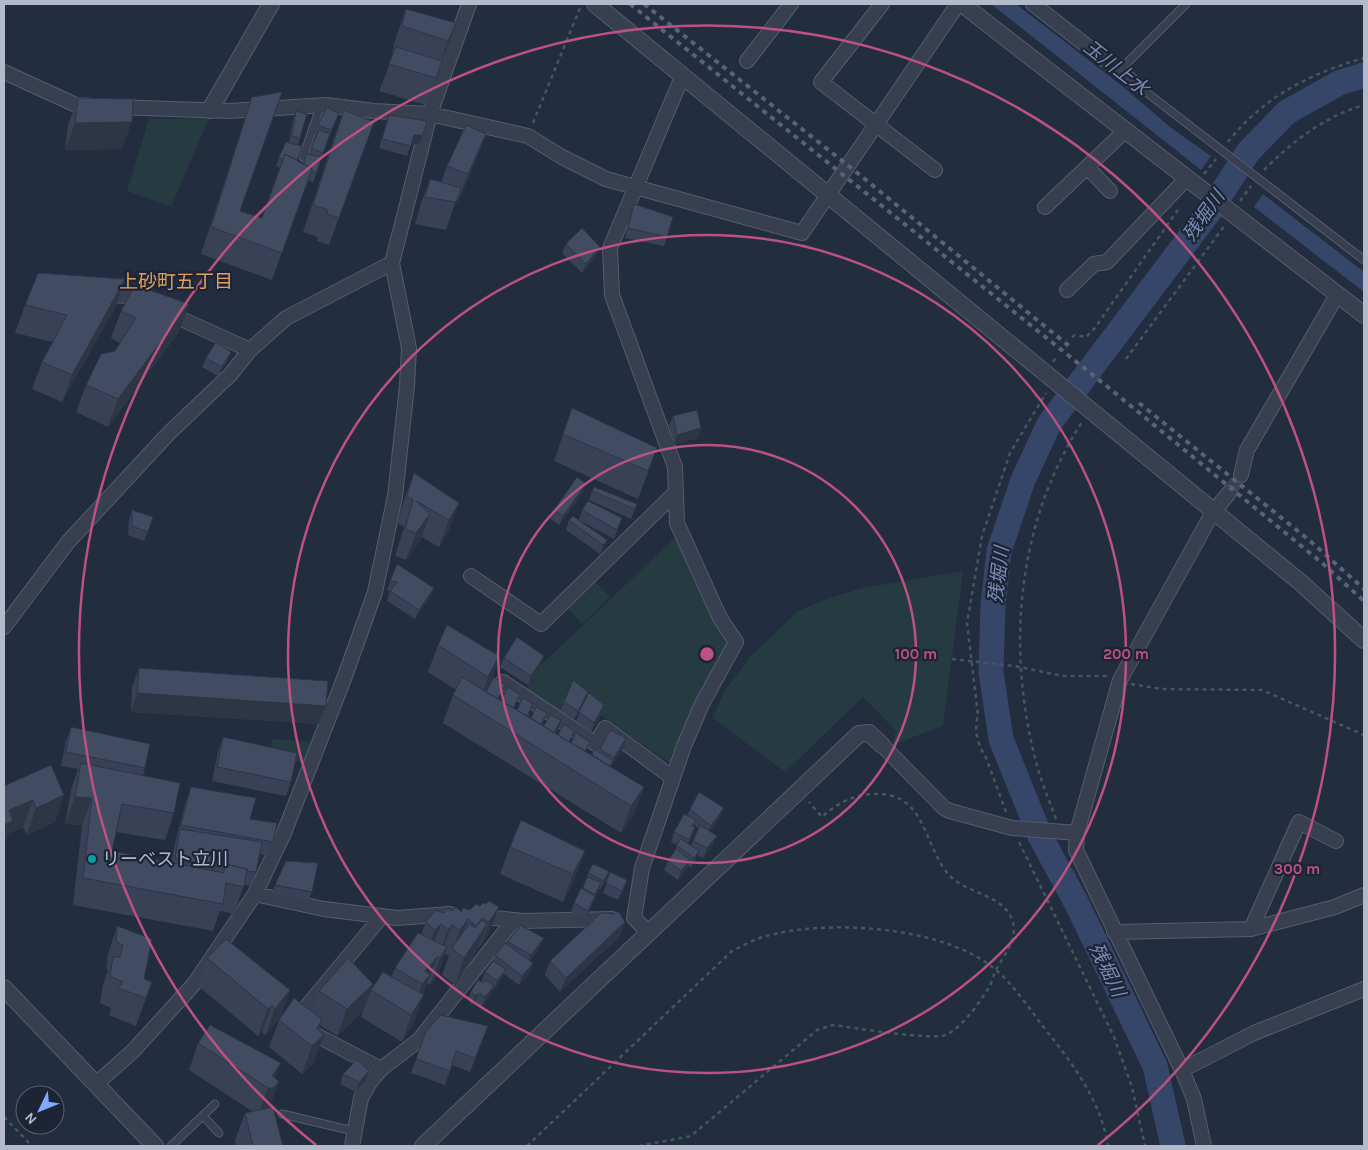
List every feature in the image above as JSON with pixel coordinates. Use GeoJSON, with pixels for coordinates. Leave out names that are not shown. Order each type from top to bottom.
{"type":"FeatureCollection","features":[{"type":"Feature","properties":{"kind":"street"},"geometry":{"type":"LineString","coordinates":[[210,110],[271,4]]}},
{"type":"Feature","properties":{"kind":"street"},"geometry":{"type":"LineString","coordinates":[[96,1084],[133,1051],[194,984],[256,894],[284,834],[345,676],[377,586],[395,496],[407,386],[408,348],[392,264],[430,114],[469,4]]}},
{"type":"Feature","properties":{"kind":"street"},"geometry":{"type":"LineString","coordinates":[[595,4],[828,196],[1054,387],[1300,582],[1364,640]]}},
{"type":"Feature","properties":{"kind":"street"},"geometry":{"type":"LineString","coordinates":[[747,61],[791,4]]}},
{"type":"Feature","properties":{"kind":"street"},"geometry":{"type":"LineString","coordinates":[[882,4],[821,82],[935,170]]}},
{"type":"Feature","properties":{"kind":"street"},"geometry":{"type":"LineString","coordinates":[[4,72],[76,105],[210,110],[321,105],[430,114],[528,136],[562,158],[598,176],[802,233],[958,4]]}},
{"type":"Feature","properties":{"kind":"street"},"geometry":{"type":"LineString","coordinates":[[962,4],[1126,130],[1233,209],[1364,316]]}},
{"type":"Feature","properties":{"kind":"street"},"geometry":{"type":"LineString","coordinates":[[1034,4],[1137,85]]}},
{"type":"Feature","properties":{"kind":"street"},"geometry":{"type":"LineString","coordinates":[[634,918],[642,868],[673,778],[702,704],[736,642],[720,618],[678,523],[674,494],[675,468],[612,296],[610,248],[682,77]]}},
{"type":"Feature","properties":{"kind":"street"},"geometry":{"type":"LineString","coordinates":[[1045,207],[1126,130]]}},
{"type":"Feature","properties":{"kind":"street"},"geometry":{"type":"LineString","coordinates":[[1087,167],[1110,192]]}},
{"type":"Feature","properties":{"kind":"street"},"geometry":{"type":"LineString","coordinates":[[1067,290],[1094,264],[1107,262],[1196,181]]}},
{"type":"Feature","properties":{"kind":"street"},"geometry":{"type":"LineString","coordinates":[[4,627],[68,542],[168,433],[230,375],[250,350],[286,318],[392,264]]}},
{"type":"Feature","properties":{"kind":"street"},"geometry":{"type":"LineString","coordinates":[[88,295],[133,296],[250,350]]}},
{"type":"Feature","properties":{"kind":"street"},"geometry":{"type":"LineString","coordinates":[[1241,475],[1248,450],[1337,295]]}},
{"type":"Feature","properties":{"kind":"street"},"geometry":{"type":"LineString","coordinates":[[1204,1146],[1194,1099],[1182,1070],[1076,850],[1077,832],[1120,680],[1213,512],[1229,493]]}},
{"type":"Feature","properties":{"kind":"street"},"geometry":{"type":"LineString","coordinates":[[471,576],[541,624],[674,494]]}},
{"type":"Feature","properties":{"kind":"street"},"geometry":{"type":"LineString","coordinates":[[503,682],[596,744],[606,728],[673,778]]}},
{"type":"Feature","properties":{"kind":"street"},"geometry":{"type":"LineString","coordinates":[[423,1146],[859,734],[869,733],[944,808],[1018,833],[1058,826],[1077,832]]}},
{"type":"Feature","properties":{"kind":"street"},"geometry":{"type":"LineString","coordinates":[[1252,929],[1298,822],[1336,841]]}},
{"type":"Feature","properties":{"kind":"street"},"geometry":{"type":"LineString","coordinates":[[256,894],[324,909],[397,918],[457,914],[514,920],[634,918],[648,932]]}},
{"type":"Feature","properties":{"kind":"street"},"geometry":{"type":"LineString","coordinates":[[1114,932],[1252,929],[1335,907],[1364,895]]}},
{"type":"Feature","properties":{"kind":"street"},"geometry":{"type":"LineString","coordinates":[[381,1069],[293,1023],[382,916]]}},
{"type":"Feature","properties":{"kind":"street"},"geometry":{"type":"LineString","coordinates":[[352,1146],[353,1131],[361,1098],[370,1082],[381,1069],[419,1040],[514,920]]}},
{"type":"Feature","properties":{"kind":"street"},"geometry":{"type":"LineString","coordinates":[[4,988],[155,1146]]}},
{"type":"Feature","properties":{"kind":"street"},"geometry":{"type":"LineString","coordinates":[[1182,1070],[1254,1033],[1364,989]]}},
{"type":"Feature","properties":{"kind":"lane"},"geometry":{"type":"LineString","coordinates":[[1119,70],[1186,4]]}},
{"type":"Feature","properties":{"kind":"lane"},"geometry":{"type":"LineString","coordinates":[[1137,85],[1364,260]]}},
{"type":"Feature","properties":{"kind":"lane"},"geometry":{"type":"LineString","coordinates":[[303,157],[321,105]]}},
{"type":"Feature","properties":{"kind":"lane"},"geometry":{"type":"LineString","coordinates":[[171,1146],[215,1104]]}},
{"type":"Feature","properties":{"kind":"lane"},"geometry":{"type":"LineString","coordinates":[[282,1114],[353,1131]]}},
{"type":"Feature","properties":{"kind":"lane"},"geometry":{"type":"LineString","coordinates":[[203,1116],[219,1133]]}},
{"type":"Feature","properties":{"kind":"path"},"geometry":{"type":"LineString","coordinates":[[528,136],[582,4]]}},
{"type":"Feature","properties":{"kind":"path"},"geometry":{"type":"LineString","coordinates":[[1196,181],[1224,152],[1257,111],[1278,94],[1332,67],[1364,58]]}},
{"type":"Feature","properties":{"kind":"path"},"geometry":{"type":"LineString","coordinates":[[1126,359],[1256,176],[1300,136],[1333,116],[1364,105]]}},
{"type":"Feature","properties":{"kind":"path"},"geometry":{"type":"LineString","coordinates":[[1072,337],[1075,335],[1086,337],[1094,329],[1186,199]]}},
{"type":"Feature","properties":{"kind":"path"},"geometry":{"type":"LineString","coordinates":[[1008,818],[985,755],[981,750],[975,722],[978,715],[967,623],[982,536],[1010,453],[1054,387]]}},
{"type":"Feature","properties":{"kind":"path"},"geometry":{"type":"LineString","coordinates":[[1058,826],[1036,763],[1026,715],[1018,623],[1024,574],[1037,520],[1068,446],[1086,413]]}},
{"type":"Feature","properties":{"kind":"path"},"geometry":{"type":"LineString","coordinates":[[952,659],[971,663],[1015,666],[1021,669],[1063,676],[1112,676]]}},
{"type":"Feature","properties":{"kind":"path"},"geometry":{"type":"LineString","coordinates":[[1127,684],[1161,689],[1262,690],[1364,735]]}},
{"type":"Feature","properties":{"kind":"path"},"geometry":{"type":"LineString","coordinates":[[639,1146],[691,1136],[817,1030],[832,1025],[930,1037],[946,1036],[959,1026],[988,988],[996,969],[1008,952],[1015,933],[1011,916],[1000,905],[951,876],[941,864],[919,817],[909,805],[896,796],[869,794],[860,795],[833,807],[822,817],[816,810]]}},
{"type":"Feature","properties":{"kind":"path"},"geometry":{"type":"LineString","coordinates":[[1018,833],[1114,1037],[1132,1087],[1145,1146]]}},
{"type":"Feature","properties":{"kind":"path"},"geometry":{"type":"LineString","coordinates":[[527,1146],[732,951],[763,937],[807,930],[866,928],[911,933],[958,947],[996,969],[1058,1046],[1095,1102],[1106,1132],[1108,1146]]}},
{"type":"Feature","properties":{"kind":"path"},"geometry":{"type":"LineString","coordinates":[[4,1117],[32,1146]]}},
{"type":"Feature","properties":{"kind":"green space"},"geometry":{"type":"Polygon","coordinates":[[[209,118],[171,207],[127,191],[149,119],[209,118]]]}},
{"type":"Feature","properties":{"kind":"green space"},"geometry":{"type":"Polygon","coordinates":[[[679,534],[732,640],[676,768],[601,715],[570,689],[561,711],[526,689],[541,665],[679,534]]]}},
{"type":"Feature","properties":{"kind":"green space"},"geometry":{"type":"Polygon","coordinates":[[[963,571],[943,726],[892,745],[896,731],[863,697],[785,772],[713,718],[724,692],[750,657],[798,611],[829,598],[863,588],[963,571]]]}},
{"type":"Feature","properties":{"kind":"green space"},"geometry":{"type":"Polygon","coordinates":[[[593,580],[610,597],[582,624],[566,606],[593,580]]]}},
{"type":"Feature","properties":{"kind":"green space"},"geometry":{"type":"Polygon","coordinates":[[[272,739],[314,742],[306,763],[269,757],[272,739]]]}},
{"type":"Feature","properties":{"kind":"water"},"geometry":{"type":"Polygon","coordinates":[[[991,4],[1016,4],[1121,85],[1170,127],[1211,156],[1201,170],[991,4]]]}},
{"type":"Feature","properties":{"kind":"water"},"geometry":{"type":"Polygon","coordinates":[[[1263,194],[1364,272],[1364,292],[1254,207],[1263,194]]]}},
{"type":"Feature","properties":{"kind":"building"},"geometry":{"type":"Polygon","coordinates":[[[406,9],[456,23],[448,41],[402,26],[406,9]]]}},
{"type":"Feature","properties":{"kind":"building"},"geometry":{"type":"Polygon","coordinates":[[[396,47],[442,61],[436,78],[389,64],[396,47]]]}},
{"type":"Feature","properties":{"kind":"building"},"geometry":{"type":"Polygon","coordinates":[[[282,92],[240,211],[262,218],[285,154],[312,169],[282,253],[211,227],[252,97],[282,92]]]}},
{"type":"Feature","properties":{"kind":"building"},"geometry":{"type":"Polygon","coordinates":[[[78,98],[133,99],[132,122],[75,123],[78,98]]]}},
{"type":"Feature","properties":{"kind":"building"},"geometry":{"type":"Polygon","coordinates":[[[327,107],[339,114],[331,130],[318,125],[327,107]]]}},
{"type":"Feature","properties":{"kind":"building"},"geometry":{"type":"Polygon","coordinates":[[[344,110],[374,122],[339,218],[327,214],[328,210],[313,205],[344,110]]]}},
{"type":"Feature","properties":{"kind":"building"},"geometry":{"type":"Polygon","coordinates":[[[296,111],[307,114],[300,138],[292,136],[296,111]]]}},
{"type":"Feature","properties":{"kind":"building"},"geometry":{"type":"Polygon","coordinates":[[[389,115],[427,121],[423,135],[414,135],[411,146],[382,139],[389,115]]]}},
{"type":"Feature","properties":{"kind":"building"},"geometry":{"type":"Polygon","coordinates":[[[466,125],[486,134],[468,174],[447,166],[466,125]]]}},
{"type":"Feature","properties":{"kind":"building"},"geometry":{"type":"Polygon","coordinates":[[[319,130],[330,134],[323,153],[311,148],[319,130]]]}},
{"type":"Feature","properties":{"kind":"building"},"geometry":{"type":"Polygon","coordinates":[[[286,142],[302,146],[297,160],[285,154],[283,159],[279,157],[286,142]]]}},
{"type":"Feature","properties":{"kind":"building"},"geometry":{"type":"Polygon","coordinates":[[[306,154],[322,157],[316,173],[304,164],[306,154]]]}},
{"type":"Feature","properties":{"kind":"building"},"geometry":{"type":"Polygon","coordinates":[[[430,179],[461,188],[456,202],[425,197],[430,179]]]}},
{"type":"Feature","properties":{"kind":"building"},"geometry":{"type":"Polygon","coordinates":[[[634,204],[673,217],[667,237],[628,228],[634,204]]]}},
{"type":"Feature","properties":{"kind":"building"},"geometry":{"type":"Polygon","coordinates":[[[582,228],[600,247],[586,264],[566,244],[582,228]]]}},
{"type":"Feature","properties":{"kind":"building"},"geometry":{"type":"Polygon","coordinates":[[[38,273],[125,279],[72,375],[42,362],[67,315],[25,305],[38,273]]]}},
{"type":"Feature","properties":{"kind":"building"},"geometry":{"type":"Polygon","coordinates":[[[135,285],[189,304],[118,399],[86,385],[101,354],[115,351],[136,318],[121,311],[135,285]]]}},
{"type":"Feature","properties":{"kind":"building"},"geometry":{"type":"Polygon","coordinates":[[[216,342],[231,352],[222,367],[206,358],[216,342]]]}},
{"type":"Feature","properties":{"kind":"building"},"geometry":{"type":"Polygon","coordinates":[[[572,408],[657,448],[648,471],[563,434],[572,408]]]}},
{"type":"Feature","properties":{"kind":"building"},"geometry":{"type":"Polygon","coordinates":[[[697,410],[701,428],[677,435],[673,416],[697,410]]]}},
{"type":"Feature","properties":{"kind":"building"},"geometry":{"type":"Polygon","coordinates":[[[414,473],[459,503],[449,520],[416,501],[430,514],[416,533],[405,529],[413,500],[407,496],[414,473]]]}},
{"type":"Feature","properties":{"kind":"building"},"geometry":{"type":"Polygon","coordinates":[[[577,477],[586,484],[563,516],[554,510],[577,477]]]}},
{"type":"Feature","properties":{"kind":"building"},"geometry":{"type":"Polygon","coordinates":[[[594,487],[637,504],[635,509],[592,491],[594,487]]]}},
{"type":"Feature","properties":{"kind":"building"},"geometry":{"type":"Polygon","coordinates":[[[588,501],[622,518],[617,530],[582,510],[588,501]]]}},
{"type":"Feature","properties":{"kind":"building"},"geometry":{"type":"Polygon","coordinates":[[[132,510],[153,517],[148,532],[132,526],[132,510]]]}},
{"type":"Feature","properties":{"kind":"building"},"geometry":{"type":"Polygon","coordinates":[[[573,516],[607,540],[603,545],[569,520],[573,516]]]}},
{"type":"Feature","properties":{"kind":"building"},"geometry":{"type":"Polygon","coordinates":[[[397,564],[434,588],[419,610],[390,591],[397,582],[390,581],[397,564]]]}},
{"type":"Feature","properties":{"kind":"building"},"geometry":{"type":"Polygon","coordinates":[[[447,625],[499,656],[488,677],[438,645],[447,625]]]}},
{"type":"Feature","properties":{"kind":"building"},"geometry":{"type":"Polygon","coordinates":[[[517,637],[544,656],[531,676],[504,658],[517,637]]]}},
{"type":"Feature","properties":{"kind":"building"},"geometry":{"type":"Polygon","coordinates":[[[139,668],[328,681],[326,706],[137,693],[139,668]]]}},
{"type":"Feature","properties":{"kind":"building"},"geometry":{"type":"Polygon","coordinates":[[[462,677],[644,787],[631,806],[453,695],[462,677]]]}},
{"type":"Feature","properties":{"kind":"building"},"geometry":{"type":"Polygon","coordinates":[[[494,677],[505,685],[498,699],[486,692],[494,677]]]}},
{"type":"Feature","properties":{"kind":"building"},"geometry":{"type":"Polygon","coordinates":[[[573,680],[588,692],[578,711],[564,702],[573,680]]]}},
{"type":"Feature","properties":{"kind":"building"},"geometry":{"type":"Polygon","coordinates":[[[508,687],[520,695],[513,708],[501,701],[508,687]]]}},
{"type":"Feature","properties":{"kind":"building"},"geometry":{"type":"Polygon","coordinates":[[[589,693],[604,705],[594,723],[579,712],[589,693]]]}},
{"type":"Feature","properties":{"kind":"building"},"geometry":{"type":"Polygon","coordinates":[[[523,698],[533,704],[527,716],[517,710],[523,698]]]}},
{"type":"Feature","properties":{"kind":"building"},"geometry":{"type":"Polygon","coordinates":[[[536,707],[547,713],[541,724],[531,718],[536,707]]]}},
{"type":"Feature","properties":{"kind":"building"},"geometry":{"type":"Polygon","coordinates":[[[550,715],[561,720],[554,733],[544,726],[550,715]]]}},
{"type":"Feature","properties":{"kind":"building"},"geometry":{"type":"Polygon","coordinates":[[[564,724],[574,731],[569,742],[558,735],[564,724]]]}},
{"type":"Feature","properties":{"kind":"building"},"geometry":{"type":"Polygon","coordinates":[[[71,727],[150,744],[145,768],[66,752],[71,727]]]}},
{"type":"Feature","properties":{"kind":"building"},"geometry":{"type":"Polygon","coordinates":[[[610,730],[626,738],[614,758],[600,749],[610,730]]]}},
{"type":"Feature","properties":{"kind":"building"},"geometry":{"type":"Polygon","coordinates":[[[576,733],[590,742],[585,751],[571,743],[576,733]]]}},
{"type":"Feature","properties":{"kind":"building"},"geometry":{"type":"Polygon","coordinates":[[[223,737],[297,753],[291,782],[217,767],[223,737]]]}},
{"type":"Feature","properties":{"kind":"building"},"geometry":{"type":"Polygon","coordinates":[[[594,749],[613,761],[610,766],[592,755],[594,749]]]}},
{"type":"Feature","properties":{"kind":"building"},"geometry":{"type":"Polygon","coordinates":[[[81,763],[180,783],[174,813],[122,804],[112,851],[224,873],[225,864],[247,869],[244,887],[226,883],[223,904],[83,878],[92,798],[75,797],[81,763]]]}},
{"type":"Feature","properties":{"kind":"building"},"geometry":{"type":"Polygon","coordinates":[[[51,765],[64,795],[36,808],[33,800],[9,810],[13,821],[4,825],[4,786],[51,765]]]}},
{"type":"Feature","properties":{"kind":"building"},"geometry":{"type":"Polygon","coordinates":[[[191,787],[256,798],[250,819],[277,823],[273,842],[181,825],[191,787]]]}},
{"type":"Feature","properties":{"kind":"building"},"geometry":{"type":"Polygon","coordinates":[[[699,792],[724,808],[711,826],[690,809],[699,792]]]}},
{"type":"Feature","properties":{"kind":"building"},"geometry":{"type":"Polygon","coordinates":[[[684,814],[696,820],[692,826],[695,827],[689,840],[674,832],[684,814]]]}},
{"type":"Feature","properties":{"kind":"building"},"geometry":{"type":"Polygon","coordinates":[[[521,820],[585,851],[573,874],[510,847],[521,820]]]}},
{"type":"Feature","properties":{"kind":"building"},"geometry":{"type":"Polygon","coordinates":[[[700,825],[717,836],[707,848],[693,841],[700,825]]]}},
{"type":"Feature","properties":{"kind":"building"},"geometry":{"type":"Polygon","coordinates":[[[180,829],[262,842],[256,872],[225,864],[224,867],[175,859],[180,829]]]}},
{"type":"Feature","properties":{"kind":"building"},"geometry":{"type":"Polygon","coordinates":[[[681,839],[699,851],[694,858],[676,845],[681,839]]]}},
{"type":"Feature","properties":{"kind":"building"},"geometry":{"type":"Polygon","coordinates":[[[676,849],[690,860],[681,871],[668,861],[676,849]]]}},
{"type":"Feature","properties":{"kind":"building"},"geometry":{"type":"Polygon","coordinates":[[[286,861],[318,863],[312,892],[275,885],[286,861]]]}},
{"type":"Feature","properties":{"kind":"building"},"geometry":{"type":"Polygon","coordinates":[[[593,864],[609,871],[604,881],[588,873],[593,864]]]}},
{"type":"Feature","properties":{"kind":"building"},"geometry":{"type":"Polygon","coordinates":[[[610,872],[627,880],[622,891],[606,883],[610,872]]]}},
{"type":"Feature","properties":{"kind":"building"},"geometry":{"type":"Polygon","coordinates":[[[587,877],[601,882],[595,895],[583,888],[587,877]]]}},
{"type":"Feature","properties":{"kind":"building"},"geometry":{"type":"Polygon","coordinates":[[[581,888],[595,896],[588,911],[574,903],[581,888]]]}},
{"type":"Feature","properties":{"kind":"building"},"geometry":{"type":"Polygon","coordinates":[[[489,901],[499,907],[489,922],[482,918],[476,926],[468,919],[460,930],[452,925],[448,930],[441,924],[435,930],[426,922],[435,910],[444,913],[448,908],[452,911],[456,907],[461,912],[463,908],[470,910],[476,904],[480,906],[489,901]]]}},
{"type":"Feature","properties":{"kind":"building"},"geometry":{"type":"Polygon","coordinates":[[[618,911],[625,922],[566,978],[550,961],[601,913],[615,914],[618,911]]]}},
{"type":"Feature","properties":{"kind":"building"},"geometry":{"type":"Polygon","coordinates":[[[482,920],[487,924],[464,958],[452,948],[469,924],[475,928],[482,920]]]}},
{"type":"Feature","properties":{"kind":"building"},"geometry":{"type":"Polygon","coordinates":[[[520,925],[544,938],[531,955],[508,942],[520,925]]]}},
{"type":"Feature","properties":{"kind":"building"},"geometry":{"type":"Polygon","coordinates":[[[117,926],[152,939],[144,979],[152,982],[146,998],[118,988],[123,982],[110,976],[113,957],[120,957],[123,945],[116,942],[117,926]]]}},
{"type":"Feature","properties":{"kind":"building"},"geometry":{"type":"Polygon","coordinates":[[[418,933],[447,947],[440,958],[438,956],[425,971],[430,975],[422,984],[395,968],[418,933]]]}},
{"type":"Feature","properties":{"kind":"building"},"geometry":{"type":"Polygon","coordinates":[[[226,939],[290,990],[275,1009],[272,1005],[268,1009],[207,958],[226,939]]]}},
{"type":"Feature","properties":{"kind":"building"},"geometry":{"type":"Polygon","coordinates":[[[505,943],[533,963],[522,976],[495,955],[505,943]]]}},
{"type":"Feature","properties":{"kind":"building"},"geometry":{"type":"Polygon","coordinates":[[[348,958],[373,984],[347,1009],[319,991],[348,958]]]}},
{"type":"Feature","properties":{"kind":"building"},"geometry":{"type":"Polygon","coordinates":[[[493,961],[506,969],[497,981],[485,972],[493,961]]]}},
{"type":"Feature","properties":{"kind":"building"},"geometry":{"type":"Polygon","coordinates":[[[383,972],[424,995],[411,1015],[371,990],[383,972]]]}},
{"type":"Feature","properties":{"kind":"building"},"geometry":{"type":"Polygon","coordinates":[[[478,980],[483,983],[486,980],[494,986],[485,997],[479,993],[475,996],[471,991],[478,980]]]}},
{"type":"Feature","properties":{"kind":"building"},"geometry":{"type":"Polygon","coordinates":[[[294,998],[322,1019],[317,1029],[324,1035],[312,1046],[279,1020],[294,998]]]}},
{"type":"Feature","properties":{"kind":"building"},"geometry":{"type":"Polygon","coordinates":[[[441,1015],[488,1026],[475,1058],[456,1051],[450,1071],[416,1059],[426,1031],[441,1015]]]}},
{"type":"Feature","properties":{"kind":"building"},"geometry":{"type":"Polygon","coordinates":[[[210,1025],[281,1063],[272,1076],[279,1081],[274,1088],[268,1088],[198,1043],[210,1025]]]}},
{"type":"Feature","properties":{"kind":"building"},"geometry":{"type":"Polygon","coordinates":[[[357,1060],[369,1071],[359,1082],[343,1074],[357,1060]]]}},
{"type":"Feature","properties":{"kind":"building"},"geometry":{"type":"Polygon","coordinates":[[[273,1107],[283,1146],[253,1146],[245,1113],[273,1107]]]}},
{"type":"Feature","properties":{"kind":"waterway","name":"残堀川"},"geometry":{"type":"LineString","coordinates":[[1173,1146],[1155,1066],[1077,904],[1040,836],[1001,739],[991,672],[993,605],[999,551],[1023,480],[1049,424],[1212,208],[1248,152],[1287,112],[1339,83],[1364,75]]}},
{"type":"Feature","properties":{"kind":"tunnel"},"geometry":{"type":"LineString","coordinates":[[1229,493],[1241,475]]}},
{"type":"Feature","properties":{"kind":"railway"},"geometry":{"type":"LineString","coordinates":[[630,4],[1109,388],[1322,563],[1364,601]]}},
{"type":"Feature","properties":{"kind":"railway"},"geometry":{"type":"LineString","coordinates":[[644,4],[855,171],[1069,346]]}},
{"type":"Feature","properties":{"kind":"railway"},"geometry":{"type":"LineString","coordinates":[[1139,403],[1309,540],[1364,589]]}},
{"type":"Feature","properties":{"kind":"place","name":"リーベスト立川"},"geometry":{"type":"Point","coordinates":[92,859]}},
{"type":"Feature","properties":{"kind":"district","name":"上砂町五丁目"},"geometry":{"type":"Point","coordinates":[176,282]}},
{"type":"Feature","properties":{"kind":"water label","name":"玉川上水"},"geometry":{"type":"Point","coordinates":[1116,68]}}]}
